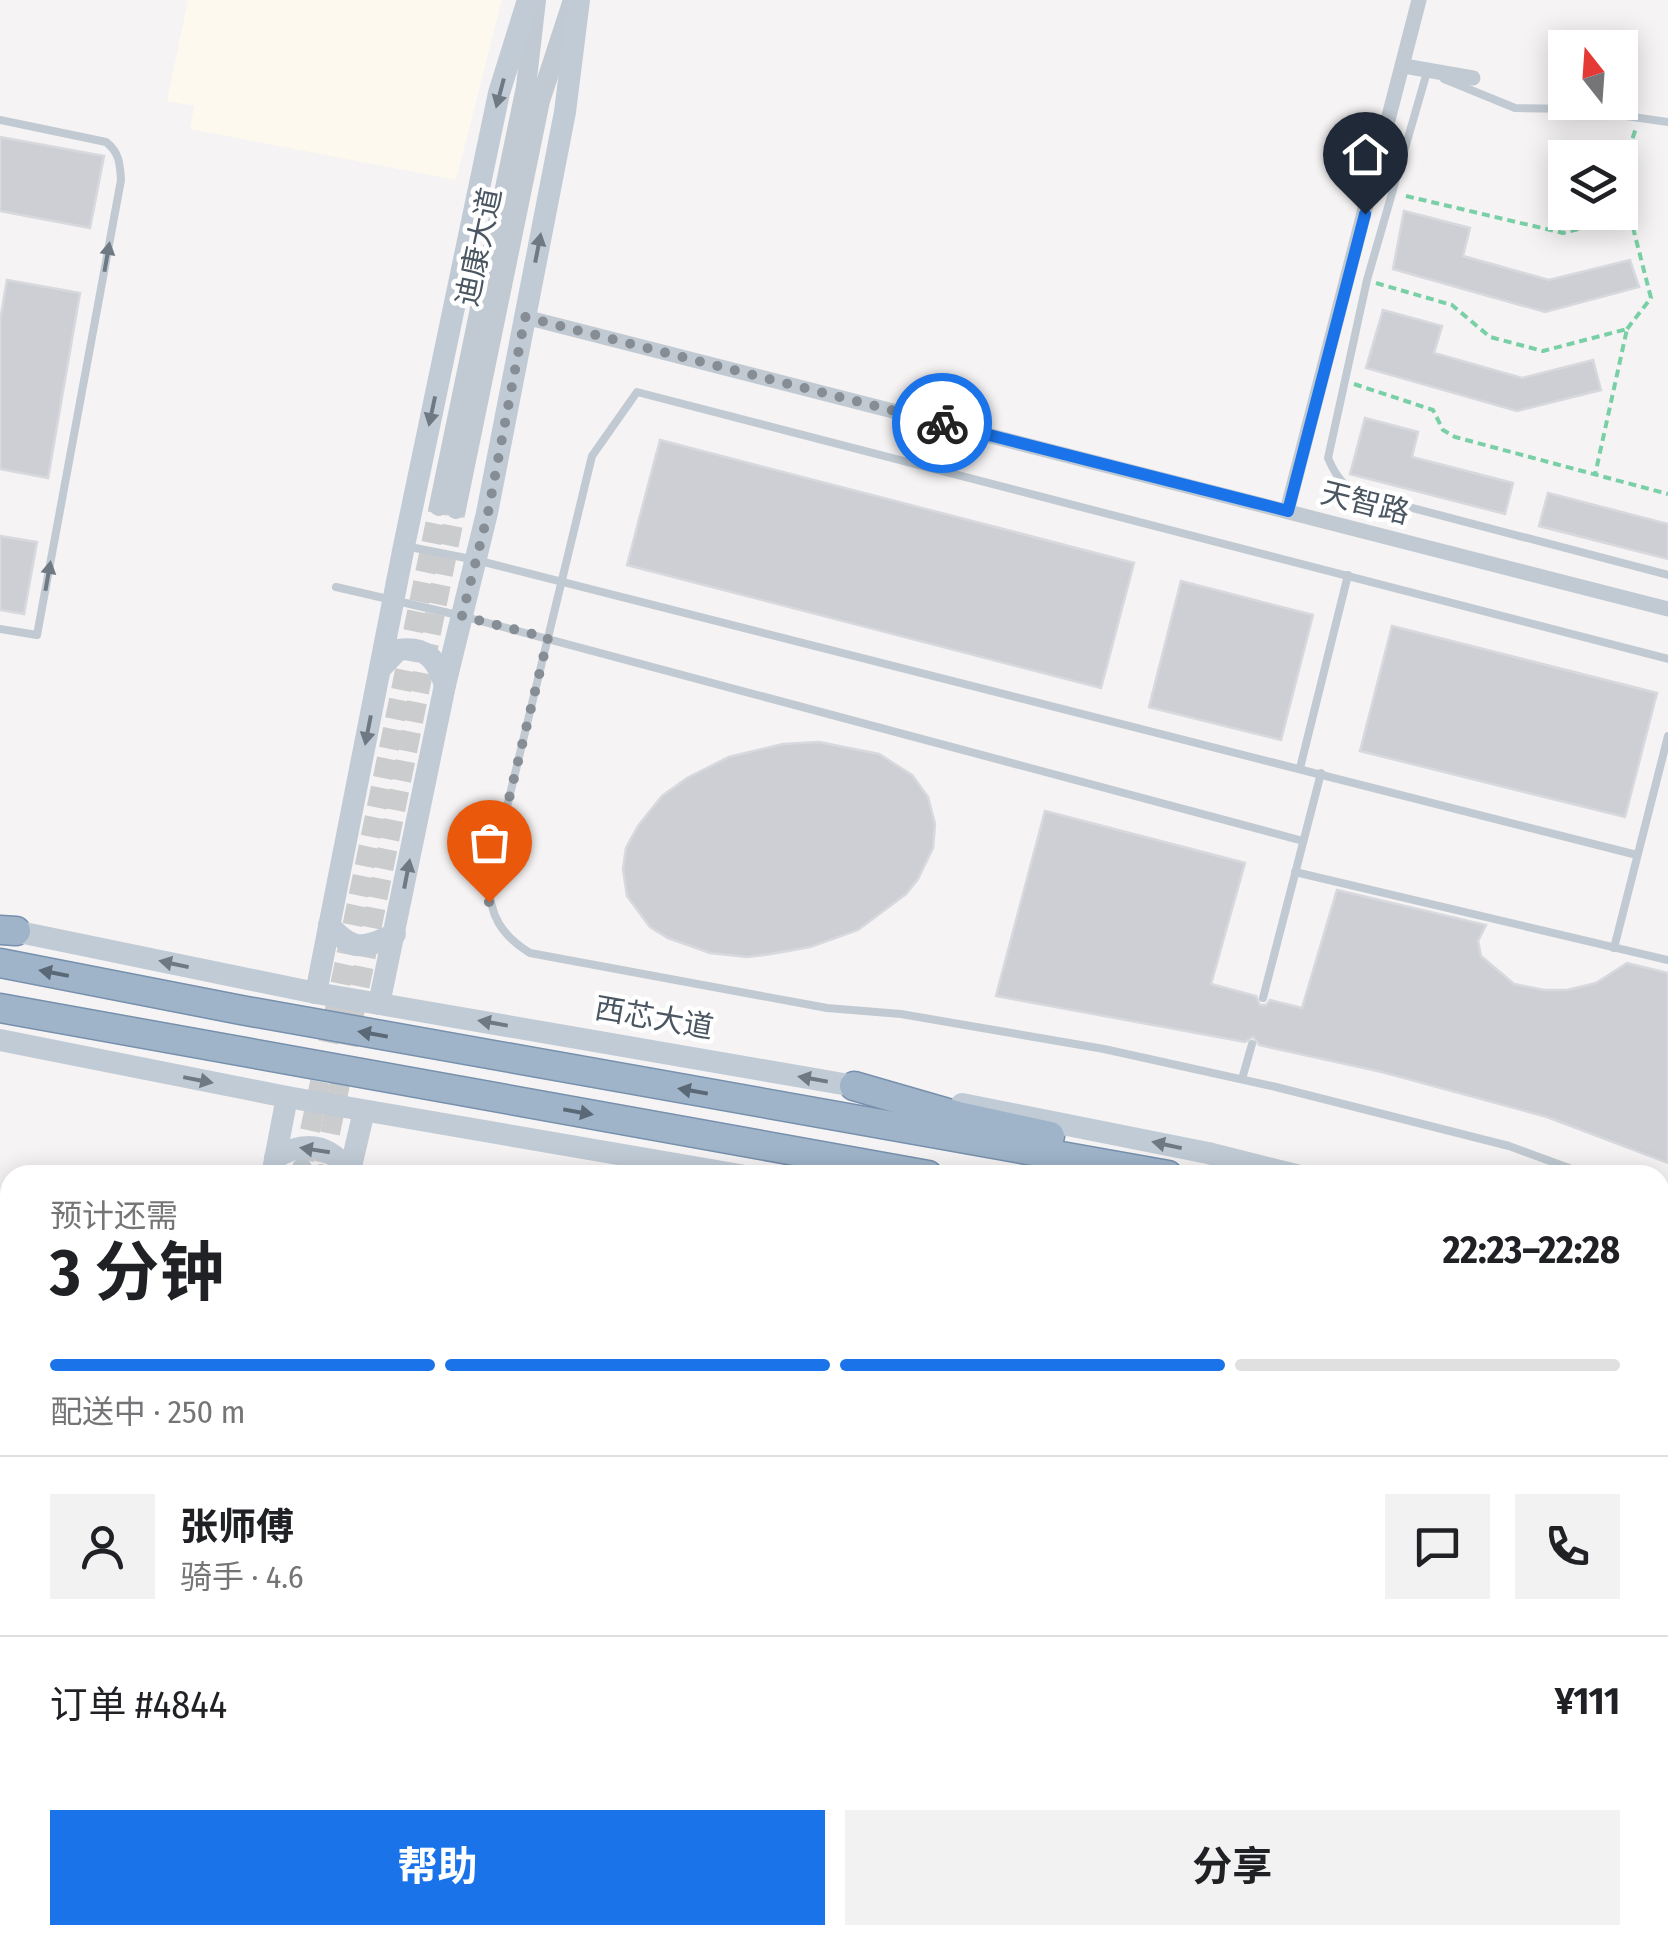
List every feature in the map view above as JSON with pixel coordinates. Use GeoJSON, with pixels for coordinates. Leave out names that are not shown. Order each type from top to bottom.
{"type":"FeatureCollection","features":[{"type":"Feature","properties":{"kind":"highway"},"geometry":{"type":"LineString","coordinates":[[0,963],[241,1010],[1112,1165]]}},
{"type":"Feature","properties":{"kind":"highway"},"geometry":{"type":"LineString","coordinates":[[0,1008],[873,1165]]}},
{"type":"Feature","properties":{"kind":"highway"},"geometry":{"type":"LineString","coordinates":[[854,1086],[1152,1165]]}},
{"type":"Feature","properties":{"kind":"highway"},"geometry":{"type":"LineString","coordinates":[[736,1140],[831,1165]]}},
{"type":"Feature","properties":{"kind":"main road"},"geometry":{"type":"LineString","coordinates":[[316,993],[499,93],[532,0]]}},
{"type":"Feature","properties":{"kind":"main road"},"geometry":{"type":"LineString","coordinates":[[380,1004],[525,317],[565,112],[576,0]]}},
{"type":"Feature","properties":{"kind":"main road"},"geometry":{"type":"LineString","coordinates":[[380,670],[398,650],[420,649],[432,656],[445,684]]}},
{"type":"Feature","properties":{"kind":"main road"},"geometry":{"type":"LineString","coordinates":[[329,926],[358,947],[372,946],[395,934]]}},
{"type":"Feature","properties":{"kind":"main road","name":"西芯大道"},"geometry":{"type":"LineString","coordinates":[[5,930],[316,993],[991,1109],[1256,1165]]}},
{"type":"Feature","properties":{"kind":"main road"},"geometry":{"type":"LineString","coordinates":[[0,1040],[287,1098],[681,1165]]}},
{"type":"Feature","properties":{"kind":"main road"},"geometry":{"type":"LineString","coordinates":[[273,1165],[287,1098]]}},
{"type":"Feature","properties":{"kind":"main road"},"geometry":{"type":"LineString","coordinates":[[352,1165],[364,1111]]}},
{"type":"Feature","properties":{"kind":"main road"},"geometry":{"type":"LineString","coordinates":[[274,1165],[293,1147],[329,1151],[342,1165]]}},
{"type":"Feature","properties":{"kind":"street","name":"迪康大道"},"geometry":{"type":"LineString","coordinates":[[532,0],[526,87],[448,507],[540,101],[576,0]]}},
{"type":"Feature","properties":{"kind":"street"},"geometry":{"type":"LineString","coordinates":[[1288,511],[1419,0]]}},
{"type":"Feature","properties":{"kind":"street"},"geometry":{"type":"LineString","coordinates":[[1404,66],[1473,78]]}},
{"type":"Feature","properties":{"kind":"street","name":"天智路"},"geometry":{"type":"LineString","coordinates":[[525,317],[1668,609]]}},
{"type":"Feature","properties":{"kind":"lane"},"geometry":{"type":"LineString","coordinates":[[1668,122],[1577,109],[1514,108],[1424,71],[1367,280],[1328,458],[1337,480],[1350,490],[1668,575]]}},
{"type":"Feature","properties":{"kind":"lane"},"geometry":{"type":"LineString","coordinates":[[0,120],[106,142],[120,161],[121,180],[37,635],[0,629]]}},
{"type":"Feature","properties":{"kind":"lane"},"geometry":{"type":"LineString","coordinates":[[1561,1165],[1509,1146],[1104,1049],[901,1014],[827,1008],[530,953],[512,942],[495,920],[489,902],[489,881],[592,456],[637,392],[1668,659]]}},
{"type":"Feature","properties":{"kind":"lane"},"geometry":{"type":"LineString","coordinates":[[404,546],[561,581],[1638,855]]}},
{"type":"Feature","properties":{"kind":"lane"},"geometry":{"type":"LineString","coordinates":[[1300,768],[1348,575]]}},
{"type":"Feature","properties":{"kind":"lane"},"geometry":{"type":"LineString","coordinates":[[336,587],[548,638],[1304,841]]}},
{"type":"Feature","properties":{"kind":"lane"},"geometry":{"type":"LineString","coordinates":[[1614,948],[1668,736]]}},
{"type":"Feature","properties":{"kind":"lane"},"geometry":{"type":"LineString","coordinates":[[1263,998],[1321,773]]}},
{"type":"Feature","properties":{"kind":"lane"},"geometry":{"type":"LineString","coordinates":[[1295,872],[1668,960]]}},
{"type":"Feature","properties":{"kind":"lane"},"geometry":{"type":"LineString","coordinates":[[1242,1079],[1252,1044]]}},
{"type":"Feature","properties":{"kind":"path"},"geometry":{"type":"LineString","coordinates":[[1632,140],[1640,116]]}},
{"type":"Feature","properties":{"kind":"path"},"geometry":{"type":"LineString","coordinates":[[1391,192],[1548,229]]}},
{"type":"Feature","properties":{"kind":"path"},"geometry":{"type":"LineString","coordinates":[[1550,230],[1575,230]]}},
{"type":"Feature","properties":{"kind":"path"},"geometry":{"type":"LineString","coordinates":[[1596,475],[1627,329],[1651,298],[1634,230]]}},
{"type":"Feature","properties":{"kind":"path"},"geometry":{"type":"LineString","coordinates":[[1367,280],[1452,305],[1490,337],[1543,351],[1627,329]]}},
{"type":"Feature","properties":{"kind":"path"},"geometry":{"type":"LineString","coordinates":[[1346,382],[1433,410],[1443,430],[1455,438],[1668,494]]}},
{"type":"Feature","properties":{"kind":"shaded area"},"geometry":{"type":"Polygon","coordinates":[[[188,0],[502,0],[456,180],[190,129],[194,106],[167,101],[188,0]]]}},
{"type":"Feature","properties":{"kind":"building"},"geometry":{"type":"Polygon","coordinates":[[[0,137],[104,156],[90,228],[0,211],[0,137]]]}},
{"type":"Feature","properties":{"kind":"building"},"geometry":{"type":"Polygon","coordinates":[[[1404,211],[1470,228],[1463,256],[1549,280],[1630,260],[1639,287],[1545,312],[1393,269],[1404,211]]]}},
{"type":"Feature","properties":{"kind":"building"},"geometry":{"type":"Polygon","coordinates":[[[7,280],[80,293],[48,478],[0,469],[0,321],[7,280]]]}},
{"type":"Feature","properties":{"kind":"building"},"geometry":{"type":"Polygon","coordinates":[[[1383,310],[1442,326],[1434,353],[1522,378],[1593,360],[1601,390],[1517,411],[1366,368],[1383,310]]]}},
{"type":"Feature","properties":{"kind":"building"},"geometry":{"type":"Polygon","coordinates":[[[1365,418],[1418,432],[1412,457],[1513,483],[1505,514],[1350,474],[1365,418]]]}},
{"type":"Feature","properties":{"kind":"building"},"geometry":{"type":"Polygon","coordinates":[[[660,440],[1134,563],[1101,688],[627,565],[660,440]]]}},
{"type":"Feature","properties":{"kind":"building"},"geometry":{"type":"Polygon","coordinates":[[[1548,493],[1668,524],[1668,559],[1539,526],[1548,493]]]}},
{"type":"Feature","properties":{"kind":"building"},"geometry":{"type":"Polygon","coordinates":[[[0,536],[37,542],[24,614],[0,610],[0,536]]]}},
{"type":"Feature","properties":{"kind":"building"},"geometry":{"type":"Polygon","coordinates":[[[1181,581],[1313,615],[1281,740],[1149,707],[1181,581]]]}},
{"type":"Feature","properties":{"kind":"building"},"geometry":{"type":"Polygon","coordinates":[[[1392,626],[1657,693],[1625,817],[1360,751],[1392,626]]]}},
{"type":"Feature","properties":{"kind":"building"},"geometry":{"type":"Polygon","coordinates":[[[819,742],[879,754],[912,775],[928,797],[935,824],[933,848],[906,894],[858,930],[810,947],[771,954],[747,957],[710,953],[650,927],[627,896],[623,869],[626,848],[662,796],[729,757],[783,744],[819,742]]]}},
{"type":"Feature","properties":{"kind":"building"},"geometry":{"type":"Polygon","coordinates":[[[1045,811],[1245,863],[1211,984],[1256,996],[1260,1005],[1270,1000],[1302,1008],[1337,890],[1486,925],[1478,941],[1481,956],[1514,984],[1567,990],[1596,983],[1627,963],[1668,973],[1668,1163],[1547,1117],[1382,1072],[1259,1045],[1253,1037],[1245,1042],[996,996],[1045,811]]]}},
{"type":"Feature","properties":{"kind":"tunnel"},"geometry":{"type":"LineString","coordinates":[[304,1160],[439,506]]}},
{"type":"Feature","properties":{"kind":"tunnel"},"geometry":{"type":"LineString","coordinates":[[324,1163],[456,509]]}},
{"type":"Feature","properties":{"kind":"way so far"},"geometry":{"type":"LineString","coordinates":[[489,902],[489,881],[548,638],[462,616],[488,513],[525,317],[942,423]]}},
{"type":"Feature","properties":{"kind":"route"},"geometry":{"type":"LineString","coordinates":[[942,423],[1288,511],[1365,214]]}}]}
